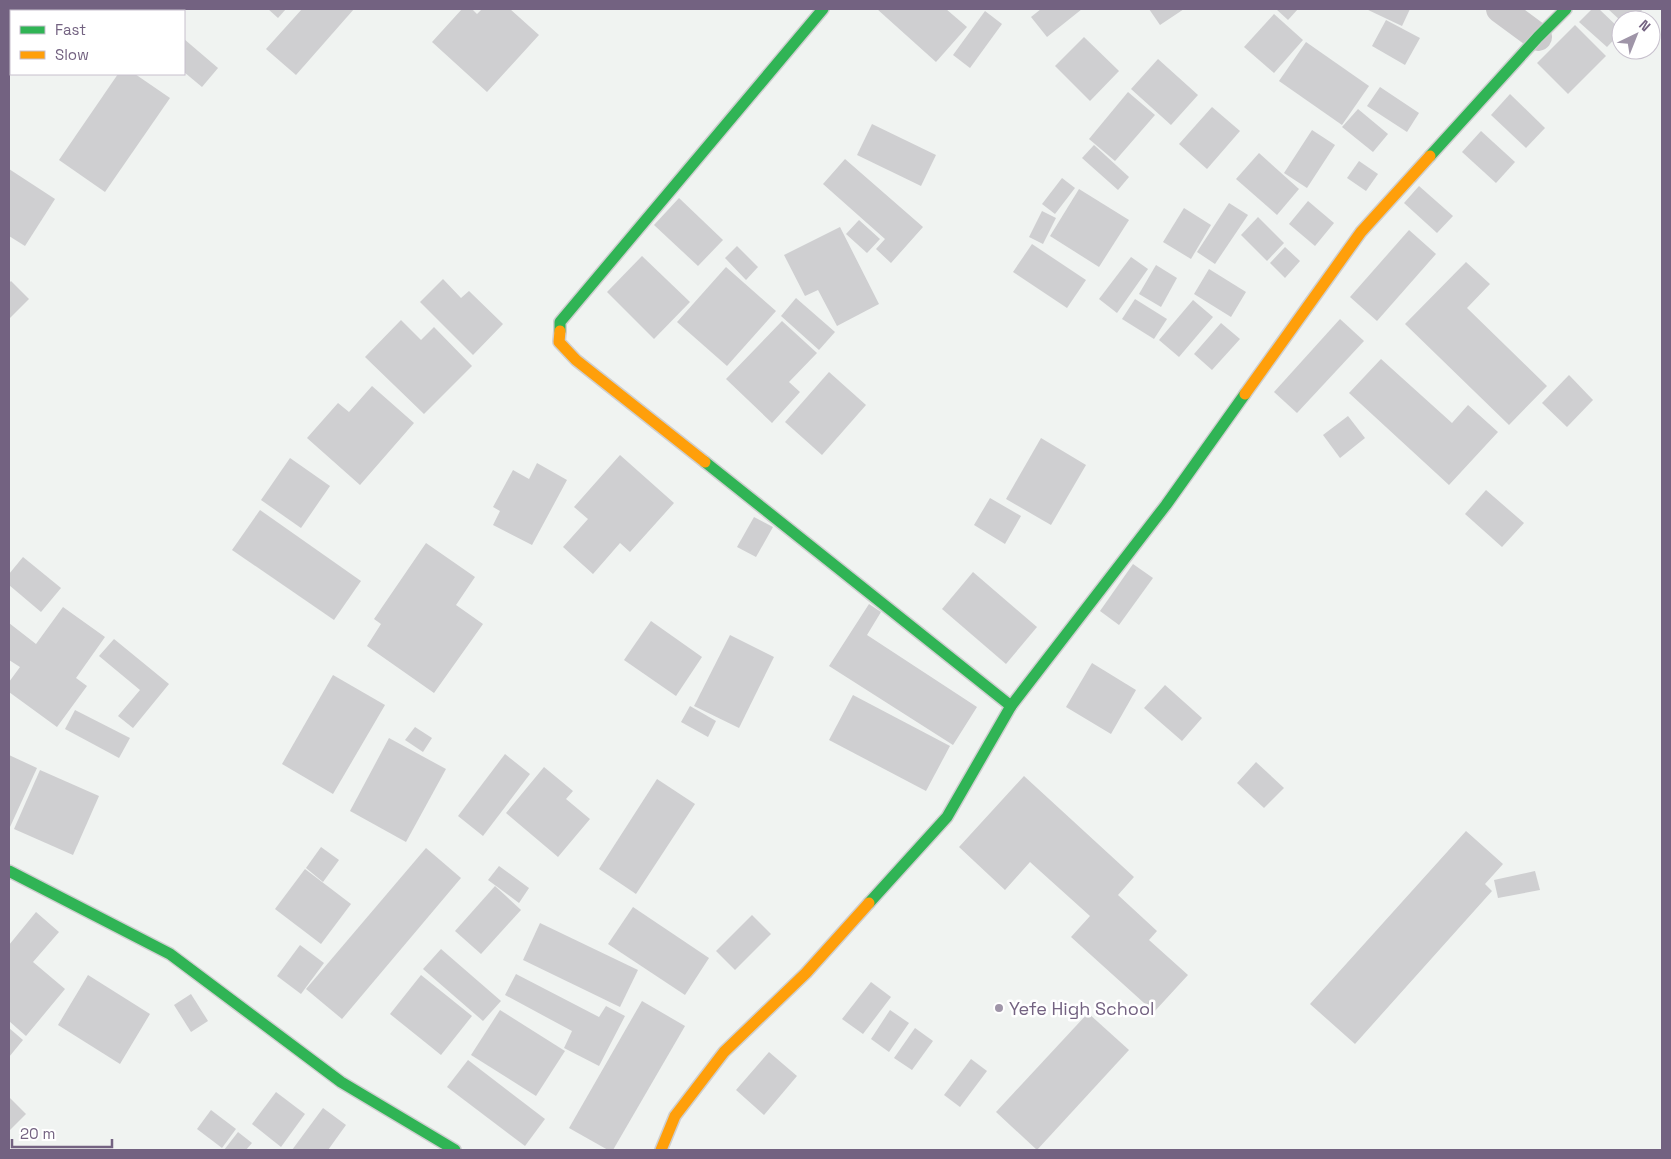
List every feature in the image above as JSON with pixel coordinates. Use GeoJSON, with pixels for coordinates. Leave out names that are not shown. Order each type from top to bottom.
{"type":"FeatureCollection","features":[{"type":"Feature","properties":{"kind":"street"},"geometry":{"type":"LineString","coordinates":[[823,9],[560,322],[560,342],[576,360],[1011,706]]}},
{"type":"Feature","properties":{"kind":"street"},"geometry":{"type":"LineString","coordinates":[[1500,9],[1538,36]]}},
{"type":"Feature","properties":{"kind":"street"},"geometry":{"type":"LineString","coordinates":[[660,1150],[675,1116],[724,1052],[806,972],[947,817],[1011,706],[1166,505],[1362,232],[1538,36],[1566,9]]}},
{"type":"Feature","properties":{"kind":"street"},"geometry":{"type":"LineString","coordinates":[[9,871],[170,954],[340,1082],[454,1150]]}},
{"type":"Feature","properties":{"kind":"building"},"geometry":{"type":"Polygon","coordinates":[[[9,9],[30,9],[32,10],[10,10],[9,56],[9,9]]]}},
{"type":"Feature","properties":{"kind":"building"},"geometry":{"type":"Polygon","coordinates":[[[268,9],[286,9],[278,18],[268,9]]]}},
{"type":"Feature","properties":{"kind":"building"},"geometry":{"type":"Polygon","coordinates":[[[302,9],[354,9],[296,75],[266,49],[302,9]]]}},
{"type":"Feature","properties":{"kind":"building"},"geometry":{"type":"Polygon","coordinates":[[[462,9],[472,9],[477,14],[482,9],[510,9],[539,35],[487,92],[432,42],[462,9]]]}},
{"type":"Feature","properties":{"kind":"building"},"geometry":{"type":"Polygon","coordinates":[[[877,9],[946,9],[967,27],[936,62],[877,9]]]}},
{"type":"Feature","properties":{"kind":"building"},"geometry":{"type":"Polygon","coordinates":[[[1041,9],[1082,9],[1047,37],[1031,17],[1041,9]]]}},
{"type":"Feature","properties":{"kind":"building"},"geometry":{"type":"Polygon","coordinates":[[[1149,9],[1184,9],[1160,25],[1149,9]]]}},
{"type":"Feature","properties":{"kind":"building"},"geometry":{"type":"Polygon","coordinates":[[[1276,9],[1298,9],[1288,20],[1276,9]]]}},
{"type":"Feature","properties":{"kind":"building"},"geometry":{"type":"Polygon","coordinates":[[[1366,9],[1410,9],[1402,26],[1366,9]]]}},
{"type":"Feature","properties":{"kind":"building"},"geometry":{"type":"Polygon","coordinates":[[[1592,9],[1599,9],[1611,20],[1611,43],[1607,47],[1579,22],[1592,9]]]}},
{"type":"Feature","properties":{"kind":"building"},"geometry":{"type":"Polygon","coordinates":[[[1608,9],[1643,9],[1611,10],[1611,12],[1608,9]]]}},
{"type":"Feature","properties":{"kind":"building"},"geometry":{"type":"Polygon","coordinates":[[[985,11],[1002,24],[970,68],[953,55],[985,11]]]}},
{"type":"Feature","properties":{"kind":"building"},"geometry":{"type":"Polygon","coordinates":[[[1274,14],[1303,40],[1274,73],[1244,47],[1274,14]]]}},
{"type":"Feature","properties":{"kind":"building"},"geometry":{"type":"Polygon","coordinates":[[[1386,20],[1420,38],[1405,65],[1372,46],[1386,20]]]}},
{"type":"Feature","properties":{"kind":"building"},"geometry":{"type":"Polygon","coordinates":[[[1575,25],[1606,56],[1568,94],[1537,63],[1575,25]]]}},
{"type":"Feature","properties":{"kind":"building"},"geometry":{"type":"Polygon","coordinates":[[[1084,37],[1119,71],[1090,101],[1055,66],[1084,37]]]}},
{"type":"Feature","properties":{"kind":"building"},"geometry":{"type":"Polygon","coordinates":[[[185,40],[218,68],[202,87],[185,73],[185,40]]]}},
{"type":"Feature","properties":{"kind":"building"},"geometry":{"type":"Polygon","coordinates":[[[1306,42],[1369,86],[1342,125],[1279,81],[1306,42]]]}},
{"type":"Feature","properties":{"kind":"building"},"geometry":{"type":"Polygon","coordinates":[[[1158,59],[1198,95],[1171,125],[1131,89],[1158,59]]]}},
{"type":"Feature","properties":{"kind":"building"},"geometry":{"type":"Polygon","coordinates":[[[117,75],[136,75],[170,98],[105,192],[59,160],[117,75]]]}},
{"type":"Feature","properties":{"kind":"building"},"geometry":{"type":"Polygon","coordinates":[[[1380,87],[1419,113],[1407,132],[1367,106],[1380,87]]]}},
{"type":"Feature","properties":{"kind":"building"},"geometry":{"type":"Polygon","coordinates":[[[1128,92],[1155,115],[1115,161],[1089,139],[1128,92]]]}},
{"type":"Feature","properties":{"kind":"building"},"geometry":{"type":"Polygon","coordinates":[[[1510,94],[1545,128],[1526,148],[1491,115],[1510,94]]]}},
{"type":"Feature","properties":{"kind":"building"},"geometry":{"type":"Polygon","coordinates":[[[1212,107],[1240,131],[1207,169],[1179,144],[1212,107]]]}},
{"type":"Feature","properties":{"kind":"building"},"geometry":{"type":"Polygon","coordinates":[[[1358,109],[1388,134],[1373,152],[1342,127],[1358,109]]]}},
{"type":"Feature","properties":{"kind":"building"},"geometry":{"type":"Polygon","coordinates":[[[872,124],[936,155],[921,186],[857,155],[872,124]]]}},
{"type":"Feature","properties":{"kind":"building"},"geometry":{"type":"Polygon","coordinates":[[[1312,130],[1335,145],[1307,188],[1284,173],[1312,130]]]}},
{"type":"Feature","properties":{"kind":"building"},"geometry":{"type":"Polygon","coordinates":[[[1481,131],[1515,162],[1496,183],[1462,152],[1481,131]]]}},
{"type":"Feature","properties":{"kind":"building"},"geometry":{"type":"Polygon","coordinates":[[[1094,145],[1129,177],[1118,190],[1082,158],[1094,145]]]}},
{"type":"Feature","properties":{"kind":"building"},"geometry":{"type":"Polygon","coordinates":[[[1259,153],[1299,189],[1277,215],[1236,179],[1259,153]]]}},
{"type":"Feature","properties":{"kind":"building"},"geometry":{"type":"Polygon","coordinates":[[[845,159],[923,227],[891,263],[876,249],[885,239],[823,184],[845,159]]]}},
{"type":"Feature","properties":{"kind":"building"},"geometry":{"type":"Polygon","coordinates":[[[1359,161],[1378,174],[1366,191],[1347,178],[1359,161]]]}},
{"type":"Feature","properties":{"kind":"building"},"geometry":{"type":"Polygon","coordinates":[[[9,169],[55,199],[25,246],[9,236],[9,169]]]}},
{"type":"Feature","properties":{"kind":"building"},"geometry":{"type":"Polygon","coordinates":[[[1062,178],[1075,188],[1055,214],[1042,204],[1062,178]]]}},
{"type":"Feature","properties":{"kind":"building"},"geometry":{"type":"Polygon","coordinates":[[[1419,186],[1453,216],[1437,233],[1404,203],[1419,186]]]}},
{"type":"Feature","properties":{"kind":"building"},"geometry":{"type":"Polygon","coordinates":[[[1079,189],[1129,220],[1099,267],[1050,236],[1079,189]]]}},
{"type":"Feature","properties":{"kind":"building"},"geometry":{"type":"Polygon","coordinates":[[[679,198],[723,240],[698,266],[654,225],[679,198]]]}},
{"type":"Feature","properties":{"kind":"building"},"geometry":{"type":"Polygon","coordinates":[[[1308,201],[1334,223],[1315,246],[1289,224],[1308,201]]]}},
{"type":"Feature","properties":{"kind":"building"},"geometry":{"type":"Polygon","coordinates":[[[1229,203],[1248,215],[1215,264],[1197,252],[1229,203]]]}},
{"type":"Feature","properties":{"kind":"building"},"geometry":{"type":"Polygon","coordinates":[[[1184,208],[1211,225],[1191,259],[1163,242],[1184,208]]]}},
{"type":"Feature","properties":{"kind":"building"},"geometry":{"type":"Polygon","coordinates":[[[1042,211],[1056,218],[1043,244],[1029,237],[1042,211]]]}},
{"type":"Feature","properties":{"kind":"building"},"geometry":{"type":"Polygon","coordinates":[[[1258,217],[1284,243],[1267,261],[1241,235],[1258,217]]]}},
{"type":"Feature","properties":{"kind":"building"},"geometry":{"type":"Polygon","coordinates":[[[859,220],[880,239],[867,253],[846,234],[859,220]]]}},
{"type":"Feature","properties":{"kind":"building"},"geometry":{"type":"Polygon","coordinates":[[[840,227],[879,304],[837,326],[818,290],[805,296],[784,255],[840,227]]]}},
{"type":"Feature","properties":{"kind":"building"},"geometry":{"type":"Polygon","coordinates":[[[1409,230],[1436,254],[1377,321],[1350,297],[1409,230]]]}},
{"type":"Feature","properties":{"kind":"building"},"geometry":{"type":"Polygon","coordinates":[[[1032,244],[1086,280],[1067,308],[1013,272],[1032,244]]]}},
{"type":"Feature","properties":{"kind":"building"},"geometry":{"type":"Polygon","coordinates":[[[737,246],[758,267],[746,280],[725,258],[737,246]]]}},
{"type":"Feature","properties":{"kind":"building"},"geometry":{"type":"Polygon","coordinates":[[[1285,247],[1300,261],[1285,278],[1270,263],[1285,247]]]}},
{"type":"Feature","properties":{"kind":"building"},"geometry":{"type":"Polygon","coordinates":[[[642,256],[690,302],[654,339],[607,292],[642,256]]]}},
{"type":"Feature","properties":{"kind":"building"},"geometry":{"type":"Polygon","coordinates":[[[1131,257],[1148,269],[1117,313],[1099,299],[1131,257]]]}},
{"type":"Feature","properties":{"kind":"building"},"geometry":{"type":"Polygon","coordinates":[[[1466,262],[1490,284],[1467,308],[1547,386],[1509,425],[1405,324],[1466,262]]]}},
{"type":"Feature","properties":{"kind":"building"},"geometry":{"type":"Polygon","coordinates":[[[1156,265],[1177,278],[1161,307],[1139,294],[1156,265]]]}},
{"type":"Feature","properties":{"kind":"building"},"geometry":{"type":"Polygon","coordinates":[[[726,267],[776,311],[727,366],[677,322],[726,267]]]}},
{"type":"Feature","properties":{"kind":"building"},"geometry":{"type":"Polygon","coordinates":[[[1209,269],[1246,292],[1231,317],[1194,294],[1209,269]]]}},
{"type":"Feature","properties":{"kind":"building"},"geometry":{"type":"Polygon","coordinates":[[[443,279],[461,298],[469,291],[503,324],[473,355],[420,302],[443,279]]]}},
{"type":"Feature","properties":{"kind":"building"},"geometry":{"type":"Polygon","coordinates":[[[11,281],[29,299],[9,319],[9,283],[11,281]]]}},
{"type":"Feature","properties":{"kind":"building"},"geometry":{"type":"Polygon","coordinates":[[[796,298],[835,332],[819,350],[781,316],[796,298]]]}},
{"type":"Feature","properties":{"kind":"building"},"geometry":{"type":"Polygon","coordinates":[[[1135,299],[1167,319],[1154,339],[1122,319],[1135,299]]]}},
{"type":"Feature","properties":{"kind":"building"},"geometry":{"type":"Polygon","coordinates":[[[1193,300],[1213,317],[1179,357],[1159,340],[1193,300]]]}},
{"type":"Feature","properties":{"kind":"building"},"geometry":{"type":"Polygon","coordinates":[[[1340,319],[1364,341],[1297,413],[1274,392],[1340,319]]]}},
{"type":"Feature","properties":{"kind":"building"},"geometry":{"type":"Polygon","coordinates":[[[401,320],[421,340],[434,327],[472,366],[424,414],[365,357],[401,320]]]}},
{"type":"Feature","properties":{"kind":"building"},"geometry":{"type":"Polygon","coordinates":[[[782,321],[817,353],[789,382],[800,392],[772,423],[726,379],[782,321]]]}},
{"type":"Feature","properties":{"kind":"building"},"geometry":{"type":"Polygon","coordinates":[[[1221,323],[1240,339],[1212,370],[1194,354],[1221,323]]]}},
{"type":"Feature","properties":{"kind":"building"},"geometry":{"type":"Polygon","coordinates":[[[1381,359],[1452,423],[1468,405],[1498,432],[1449,485],[1349,393],[1381,359]]]}},
{"type":"Feature","properties":{"kind":"building"},"geometry":{"type":"Polygon","coordinates":[[[829,372],[866,405],[822,455],[785,422],[829,372]]]}},
{"type":"Feature","properties":{"kind":"building"},"geometry":{"type":"Polygon","coordinates":[[[1569,375],[1593,400],[1567,427],[1542,403],[1569,375]]]}},
{"type":"Feature","properties":{"kind":"building"},"geometry":{"type":"Polygon","coordinates":[[[372,386],[414,423],[360,485],[307,438],[338,403],[349,412],[372,386]]]}},
{"type":"Feature","properties":{"kind":"building"},"geometry":{"type":"Polygon","coordinates":[[[1348,416],[1365,438],[1340,458],[1323,435],[1348,416]]]}},
{"type":"Feature","properties":{"kind":"building"},"geometry":{"type":"Polygon","coordinates":[[[1041,438],[1086,465],[1051,525],[1006,499],[1041,438]]]}},
{"type":"Feature","properties":{"kind":"building"},"geometry":{"type":"Polygon","coordinates":[[[620,455],[674,503],[630,552],[620,543],[593,574],[563,547],[588,519],[574,507],[620,455]]]}},
{"type":"Feature","properties":{"kind":"building"},"geometry":{"type":"Polygon","coordinates":[[[290,458],[330,486],[301,528],[261,500],[290,458]]]}},
{"type":"Feature","properties":{"kind":"building"},"geometry":{"type":"Polygon","coordinates":[[[537,463],[567,480],[532,545],[493,525],[500,511],[493,507],[513,470],[529,479],[537,463]]]}},
{"type":"Feature","properties":{"kind":"building"},"geometry":{"type":"Polygon","coordinates":[[[1486,490],[1524,523],[1502,547],[1465,514],[1486,490]]]}},
{"type":"Feature","properties":{"kind":"building"},"geometry":{"type":"Polygon","coordinates":[[[990,498],[1021,516],[1005,544],[974,525],[990,498]]]}},
{"type":"Feature","properties":{"kind":"building"},"geometry":{"type":"Polygon","coordinates":[[[260,510],[361,581],[334,620],[232,550],[260,510]]]}},
{"type":"Feature","properties":{"kind":"building"},"geometry":{"type":"Polygon","coordinates":[[[754,517],[773,527],[756,557],[737,547],[754,517]]]}},
{"type":"Feature","properties":{"kind":"building"},"geometry":{"type":"Polygon","coordinates":[[[426,543],[475,577],[456,605],[483,624],[434,693],[367,646],[381,624],[374,619],[426,543]]]}},
{"type":"Feature","properties":{"kind":"building"},"geometry":{"type":"Polygon","coordinates":[[[23,557],[61,588],[41,612],[9,585],[9,574],[23,557]]]}},
{"type":"Feature","properties":{"kind":"building"},"geometry":{"type":"Polygon","coordinates":[[[1133,564],[1153,578],[1119,625],[1100,611],[1133,564]]]}},
{"type":"Feature","properties":{"kind":"building"},"geometry":{"type":"Polygon","coordinates":[[[973,572],[1037,627],[1006,664],[942,609],[973,572]]]}},
{"type":"Feature","properties":{"kind":"building"},"geometry":{"type":"Polygon","coordinates":[[[869,604],[881,612],[867,635],[977,707],[953,745],[829,666],[869,604]]]}},
{"type":"Feature","properties":{"kind":"building"},"geometry":{"type":"Polygon","coordinates":[[[63,607],[105,637],[76,678],[87,686],[57,727],[9,692],[9,682],[20,667],[9,660],[9,623],[36,644],[63,607]]]}},
{"type":"Feature","properties":{"kind":"building"},"geometry":{"type":"Polygon","coordinates":[[[651,621],[702,657],[676,696],[624,660],[651,621]]]}},
{"type":"Feature","properties":{"kind":"building"},"geometry":{"type":"Polygon","coordinates":[[[730,635],[774,657],[739,728],[694,706],[730,635]]]}},
{"type":"Feature","properties":{"kind":"building"},"geometry":{"type":"Polygon","coordinates":[[[114,639],[169,684],[133,728],[118,716],[140,690],[99,656],[114,639]]]}},
{"type":"Feature","properties":{"kind":"building"},"geometry":{"type":"Polygon","coordinates":[[[1092,663],[1136,690],[1111,734],[1066,707],[1092,663]]]}},
{"type":"Feature","properties":{"kind":"building"},"geometry":{"type":"Polygon","coordinates":[[[333,675],[385,705],[333,794],[282,764],[333,675]]]}},
{"type":"Feature","properties":{"kind":"building"},"geometry":{"type":"Polygon","coordinates":[[[1165,685],[1202,718],[1182,741],[1144,708],[1165,685]]]}},
{"type":"Feature","properties":{"kind":"building"},"geometry":{"type":"Polygon","coordinates":[[[853,695],[950,746],[926,791],[829,740],[853,695]]]}},
{"type":"Feature","properties":{"kind":"building"},"geometry":{"type":"Polygon","coordinates":[[[690,706],[716,721],[708,737],[681,722],[690,706]]]}},
{"type":"Feature","properties":{"kind":"building"},"geometry":{"type":"Polygon","coordinates":[[[75,710],[130,738],[119,758],[65,729],[75,710]]]}},
{"type":"Feature","properties":{"kind":"building"},"geometry":{"type":"Polygon","coordinates":[[[415,727],[432,738],[423,752],[405,740],[415,727]]]}},
{"type":"Feature","properties":{"kind":"building"},"geometry":{"type":"Polygon","coordinates":[[[389,738],[446,769],[406,842],[350,811],[389,738]]]}},
{"type":"Feature","properties":{"kind":"building"},"geometry":{"type":"Polygon","coordinates":[[[505,754],[530,774],[483,836],[458,816],[505,754]]]}},
{"type":"Feature","properties":{"kind":"building"},"geometry":{"type":"Polygon","coordinates":[[[9,755],[37,768],[10,827],[9,827],[9,755]]]}},
{"type":"Feature","properties":{"kind":"building"},"geometry":{"type":"Polygon","coordinates":[[[1256,762],[1284,788],[1264,808],[1237,783],[1256,762]]]}},
{"type":"Feature","properties":{"kind":"building"},"geometry":{"type":"Polygon","coordinates":[[[544,767],[573,791],[566,799],[590,819],[558,857],[506,813],[544,767]]]}},
{"type":"Feature","properties":{"kind":"building"},"geometry":{"type":"Polygon","coordinates":[[[40,770],[99,796],[73,855],[14,829],[40,770]]]}},
{"type":"Feature","properties":{"kind":"building"},"geometry":{"type":"Polygon","coordinates":[[[1024,776],[1134,877],[1118,895],[1157,931],[1149,940],[1188,975],[1154,1012],[1071,937],[1090,916],[1030,862],[1005,890],[959,847],[1024,776]]]}},
{"type":"Feature","properties":{"kind":"building"},"geometry":{"type":"Polygon","coordinates":[[[657,779],[695,804],[636,894],[599,869],[657,779]]]}},
{"type":"Feature","properties":{"kind":"building"},"geometry":{"type":"Polygon","coordinates":[[[1466,831],[1503,864],[1485,884],[1492,891],[1355,1044],[1310,1004],[1466,831]]]}},
{"type":"Feature","properties":{"kind":"building"},"geometry":{"type":"Polygon","coordinates":[[[321,847],[339,860],[323,882],[306,868],[321,847]]]}},
{"type":"Feature","properties":{"kind":"building"},"geometry":{"type":"Polygon","coordinates":[[[426,848],[461,878],[342,1019],[306,989],[426,848]]]}},
{"type":"Feature","properties":{"kind":"building"},"geometry":{"type":"Polygon","coordinates":[[[499,866],[529,888],[519,903],[488,880],[499,866]]]}},
{"type":"Feature","properties":{"kind":"building"},"geometry":{"type":"Polygon","coordinates":[[[305,869],[351,904],[321,944],[275,909],[305,869]]]}},
{"type":"Feature","properties":{"kind":"building"},"geometry":{"type":"Polygon","coordinates":[[[1535,871],[1540,890],[1498,898],[1494,880],[1535,871]]]}},
{"type":"Feature","properties":{"kind":"building"},"geometry":{"type":"Polygon","coordinates":[[[495,886],[521,910],[481,954],[455,931],[495,886]]]}},
{"type":"Feature","properties":{"kind":"building"},"geometry":{"type":"Polygon","coordinates":[[[633,907],[709,958],[685,995],[608,944],[633,907]]]}},
{"type":"Feature","properties":{"kind":"building"},"geometry":{"type":"Polygon","coordinates":[[[36,912],[59,932],[33,962],[65,989],[26,1036],[9,1021],[9,945],[36,912]]]}},
{"type":"Feature","properties":{"kind":"building"},"geometry":{"type":"Polygon","coordinates":[[[752,915],[771,934],[735,970],[716,951],[752,915]]]}},
{"type":"Feature","properties":{"kind":"building"},"geometry":{"type":"Polygon","coordinates":[[[540,923],[638,970],[620,1007],[523,960],[540,923]]]}},
{"type":"Feature","properties":{"kind":"building"},"geometry":{"type":"Polygon","coordinates":[[[300,945],[324,963],[301,994],[277,976],[300,945]]]}},
{"type":"Feature","properties":{"kind":"building"},"geometry":{"type":"Polygon","coordinates":[[[441,949],[501,1001],[483,1021],[423,969],[441,949]]]}},
{"type":"Feature","properties":{"kind":"building"},"geometry":{"type":"Polygon","coordinates":[[[516,974],[599,1017],[606,1006],[625,1016],[599,1066],[564,1048],[572,1031],[505,995],[516,974]]]}},
{"type":"Feature","properties":{"kind":"building"},"geometry":{"type":"Polygon","coordinates":[[[88,975],[150,1014],[120,1064],[58,1025],[88,975]]]}},
{"type":"Feature","properties":{"kind":"building"},"geometry":{"type":"Polygon","coordinates":[[[421,975],[472,1016],[441,1055],[390,1014],[421,975]]]}},
{"type":"Feature","properties":{"kind":"building"},"geometry":{"type":"Polygon","coordinates":[[[871,982],[891,997],[863,1034],[842,1019],[871,982]]]}},
{"type":"Feature","properties":{"kind":"building"},"geometry":{"type":"Polygon","coordinates":[[[191,994],[208,1021],[191,1032],[174,1005],[191,994]]]}},
{"type":"Feature","properties":{"kind":"building"},"geometry":{"type":"Polygon","coordinates":[[[642,1001],[685,1026],[613,1150],[608,1150],[569,1128],[642,1001]]]}},
{"type":"Feature","properties":{"kind":"building"},"geometry":{"type":"Polygon","coordinates":[[[500,1010],[565,1051],[536,1096],[471,1055],[500,1010]]]}},
{"type":"Feature","properties":{"kind":"building"},"geometry":{"type":"Polygon","coordinates":[[[890,1010],[909,1023],[889,1052],[871,1039],[890,1010]]]}},
{"type":"Feature","properties":{"kind":"building"},"geometry":{"type":"Polygon","coordinates":[[[1088,1013],[1129,1050],[1037,1150],[996,1112],[1088,1013]]]}},
{"type":"Feature","properties":{"kind":"building"},"geometry":{"type":"Polygon","coordinates":[[[9,1028],[23,1040],[9,1057],[9,1028]]]}},
{"type":"Feature","properties":{"kind":"building"},"geometry":{"type":"Polygon","coordinates":[[[915,1028],[933,1041],[912,1070],[894,1058],[915,1028]]]}},
{"type":"Feature","properties":{"kind":"building"},"geometry":{"type":"Polygon","coordinates":[[[769,1052],[797,1076],[764,1115],[736,1090],[769,1052]]]}},
{"type":"Feature","properties":{"kind":"building"},"geometry":{"type":"Polygon","coordinates":[[[971,1059],[987,1071],[960,1107],[944,1095],[971,1059]]]}},
{"type":"Feature","properties":{"kind":"building"},"geometry":{"type":"Polygon","coordinates":[[[468,1060],[545,1119],[525,1146],[447,1087],[468,1060]]]}},
{"type":"Feature","properties":{"kind":"building"},"geometry":{"type":"Polygon","coordinates":[[[276,1092],[305,1114],[281,1147],[252,1124],[276,1092]]]}},
{"type":"Feature","properties":{"kind":"building"},"geometry":{"type":"Polygon","coordinates":[[[9,1097],[26,1114],[9,1131],[9,1097]]]}},
{"type":"Feature","properties":{"kind":"building"},"geometry":{"type":"Polygon","coordinates":[[[323,1108],[346,1125],[328,1150],[292,1150],[323,1108]]]}},
{"type":"Feature","properties":{"kind":"building"},"geometry":{"type":"Polygon","coordinates":[[[211,1110],[236,1129],[222,1148],[197,1129],[211,1110]]]}},
{"type":"Feature","properties":{"kind":"building"},"geometry":{"type":"Polygon","coordinates":[[[238,1132],[252,1143],[246,1150],[224,1150],[238,1132]]]}},
{"type":"Feature","properties":{"kind":"traffic: fast"},"geometry":{"type":"LineString","coordinates":[[560,331],[560,322],[823,9]]}},
{"type":"Feature","properties":{"kind":"traffic: fast"},"geometry":{"type":"LineString","coordinates":[[1430,156],[1538,37],[1566,9]]}},
{"type":"Feature","properties":{"kind":"traffic: fast"},"geometry":{"type":"LineString","coordinates":[[869,903],[947,817],[1011,706],[1166,505],[1245,394]]}},
{"type":"Feature","properties":{"kind":"traffic: fast"},"geometry":{"type":"LineString","coordinates":[[705,462],[1011,706]]}},
{"type":"Feature","properties":{"kind":"traffic: fast"},"geometry":{"type":"LineString","coordinates":[[9,871],[170,954],[341,1082],[455,1150]]}},
{"type":"Feature","properties":{"kind":"traffic: slow"},"geometry":{"type":"LineString","coordinates":[[1245,394],[1361,232],[1430,156]]}},
{"type":"Feature","properties":{"kind":"traffic: slow"},"geometry":{"type":"LineString","coordinates":[[560,331],[559,342],[576,360],[705,462]]}},
{"type":"Feature","properties":{"kind":"traffic: slow"},"geometry":{"type":"LineString","coordinates":[[661,1150],[675,1116],[724,1052],[806,973],[869,903]]}},
{"type":"Feature","properties":{"kind":"place","name":"Yefe High School"},"geometry":{"type":"Point","coordinates":[999,1008]}}]}
